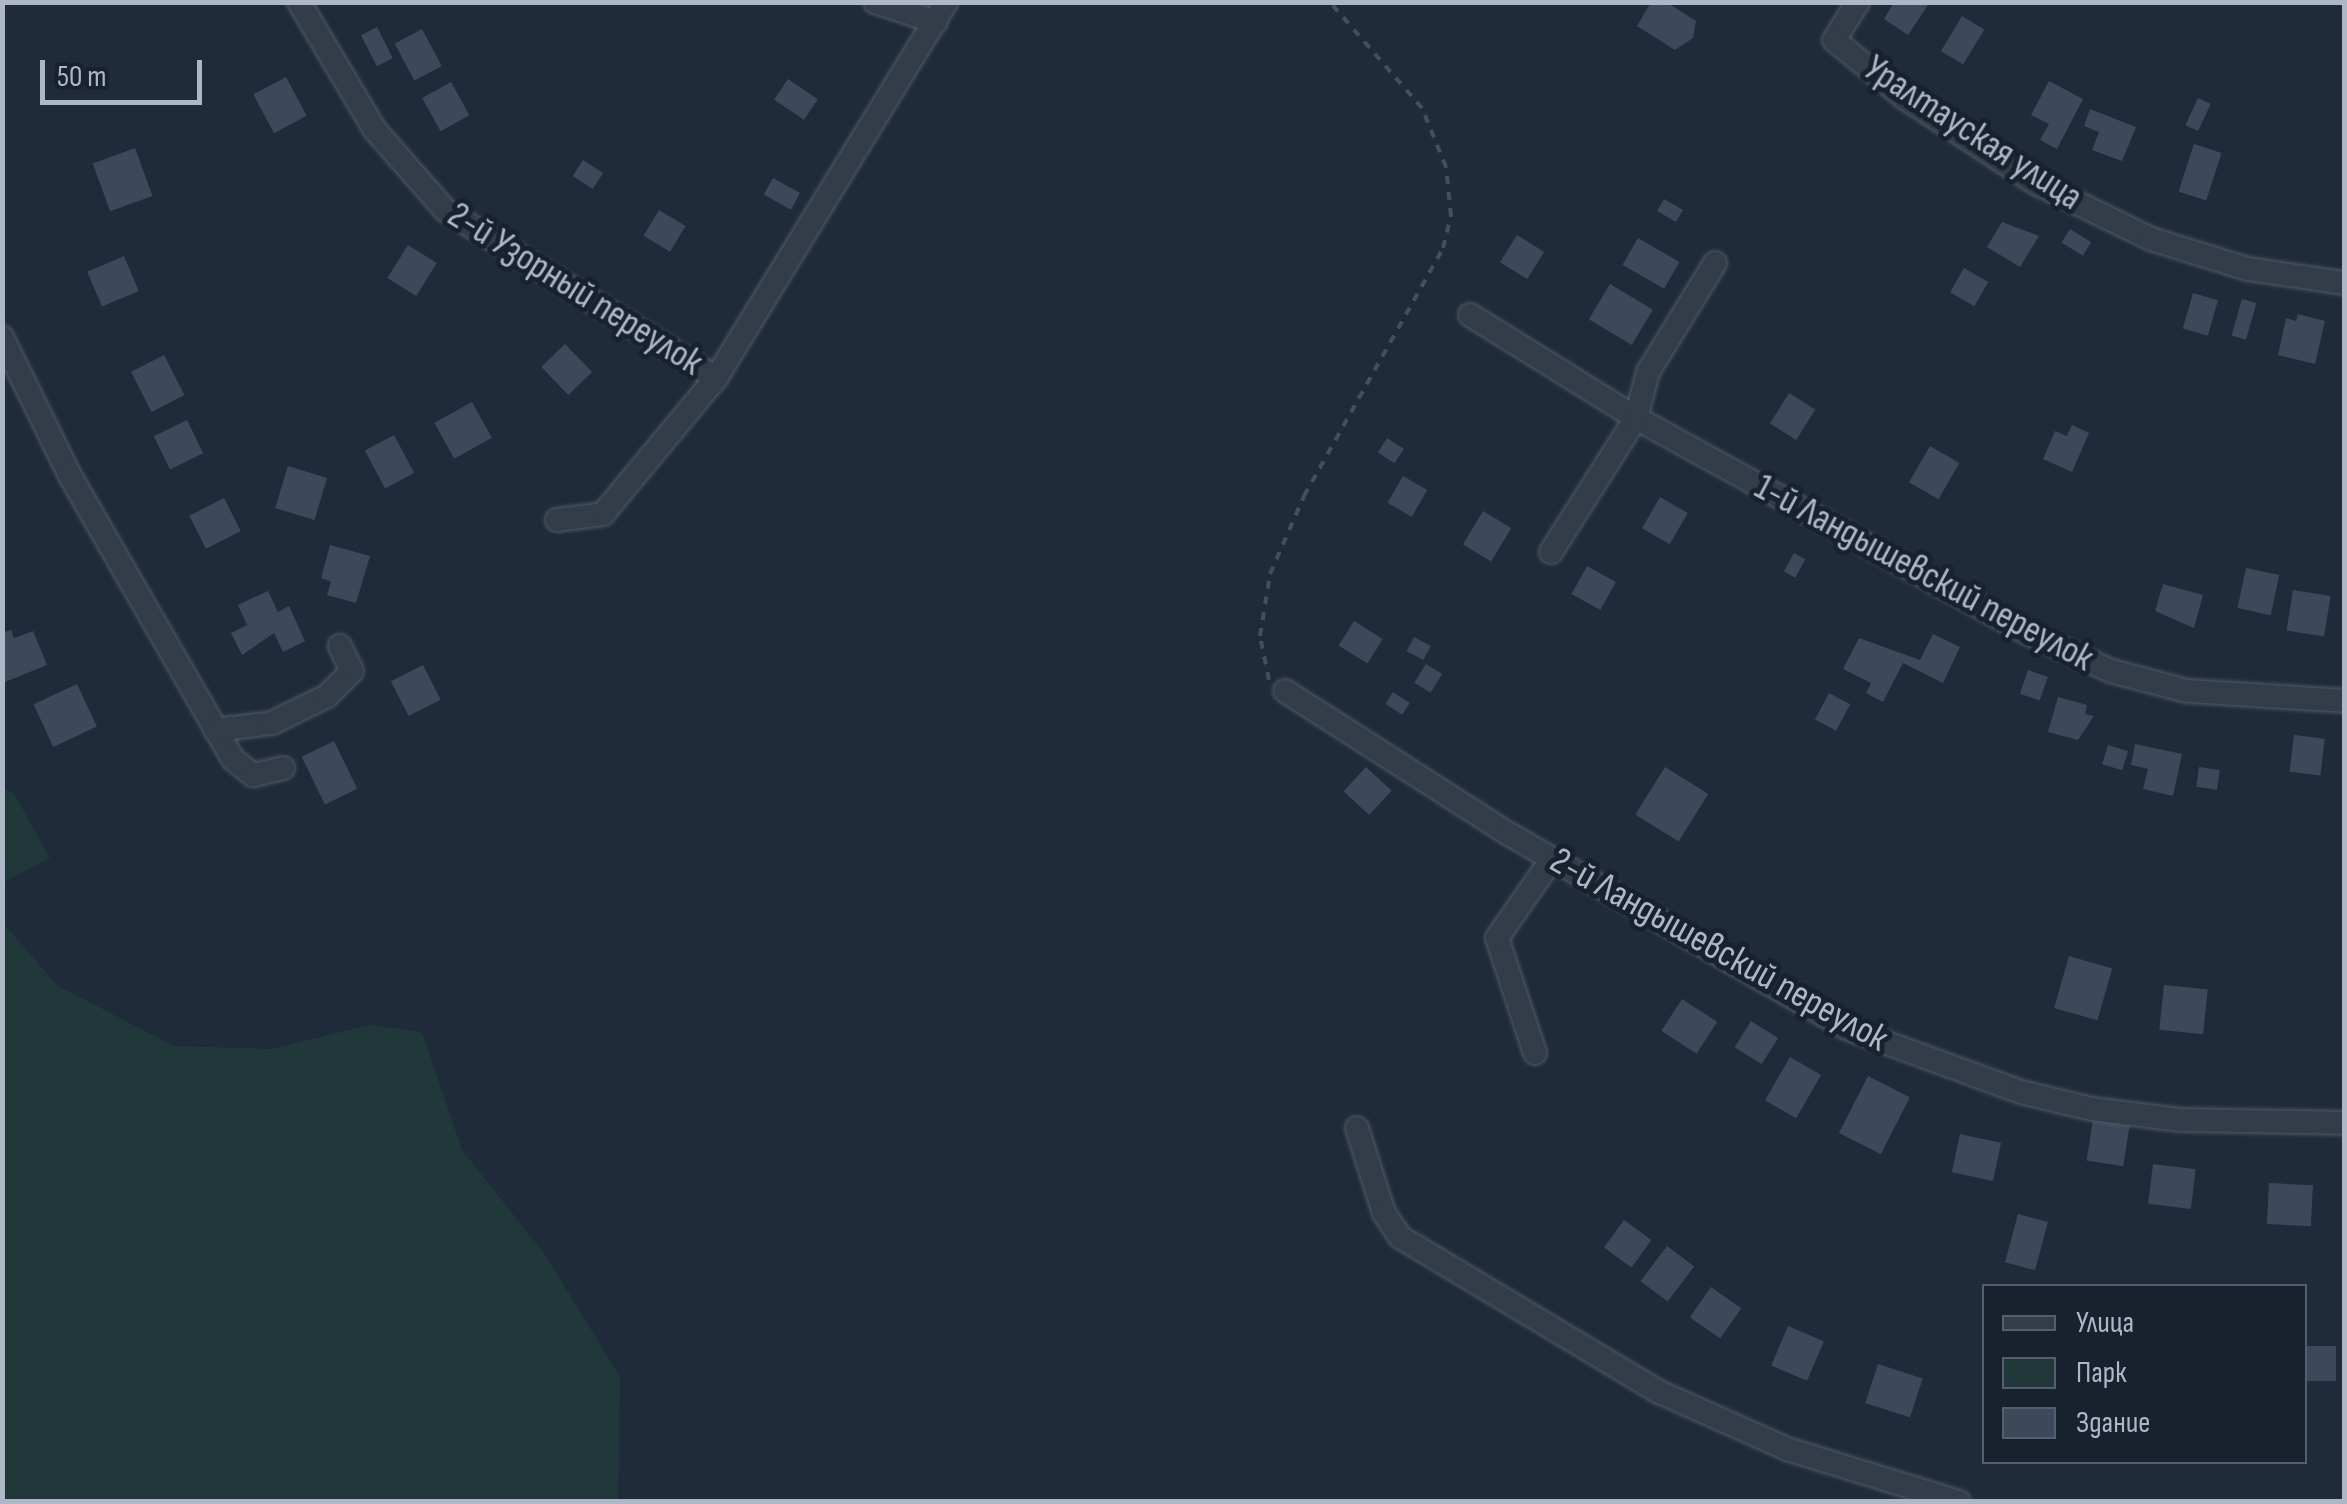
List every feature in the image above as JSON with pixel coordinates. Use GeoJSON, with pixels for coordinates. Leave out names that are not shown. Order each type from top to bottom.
{"type":"FeatureCollection","features":[{"type":"Feature","properties":{"kind":"street","name":"2-й Узорный переулок"},"geometry":{"type":"LineString","coordinates":[[299,2],[375,130],[445,210],[716,378]]}},
{"type":"Feature","properties":{"kind":"street"},"geometry":{"type":"LineString","coordinates":[[557,520],[603,514],[716,378],[941,12],[874,2]]}},
{"type":"Feature","properties":{"kind":"street","name":"Уралтауская улица"},"geometry":{"type":"LineString","coordinates":[[1858,2],[1834,40],[1905,98],[2034,182],[2151,238],[2248,268],[2344,283]]}},
{"type":"Feature","properties":{"kind":"street"},"geometry":{"type":"LineString","coordinates":[[1551,552],[1636,418],[1648,372],[1715,263]]}},
{"type":"Feature","properties":{"kind":"street","name":"1-й Ландышевский переулок"},"geometry":{"type":"LineString","coordinates":[[1470,315],[1636,418],[2025,632],[2111,671],[2187,691],[2344,701]]}},
{"type":"Feature","properties":{"kind":"street"},"geometry":{"type":"LineString","coordinates":[[2,337],[70,474],[233,759],[253,775],[283,768]]}},
{"type":"Feature","properties":{"kind":"street"},"geometry":{"type":"LineString","coordinates":[[215,730],[272,723],[327,696],[352,672],[340,646]]}},
{"type":"Feature","properties":{"kind":"street","name":"2-й Ландышевский переулок"},"geometry":{"type":"LineString","coordinates":[[1285,691],[1508,834],[1846,1028],[1956,1070],[2092,1109],[2180,1120],[2344,1123]]}},
{"type":"Feature","properties":{"kind":"street"},"geometry":{"type":"LineString","coordinates":[[1535,1053],[1496,938],[1552,859]]}},
{"type":"Feature","properties":{"kind":"street"},"geometry":{"type":"LineString","coordinates":[[1357,1128],[1384,1213],[1400,1237],[1657,1391],[1786,1449],[1959,1502]]}},
{"type":"Feature","properties":{"kind":"path"},"geometry":{"type":"LineString","coordinates":[[1285,691],[1263,676],[1260,636],[1270,574],[1304,496],[1443,248],[1451,216],[1446,166],[1422,108],[1330,2]]}},
{"type":"Feature","properties":{"kind":"green space"},"geometry":{"type":"Polygon","coordinates":[[[3,789],[13,792],[50,858],[3,882],[3,789]]]}},
{"type":"Feature","properties":{"kind":"green space"},"geometry":{"type":"Polygon","coordinates":[[[3,923],[58,986],[174,1046],[271,1049],[370,1025],[422,1032],[462,1150],[546,1256],[620,1377],[618,1501],[3,1501],[3,923]]]}},
{"type":"Feature","properties":{"kind":"building"},"geometry":{"type":"Polygon","coordinates":[[[1651,2],[1666,2],[1696,21],[1693,38],[1675,50],[1637,26],[1651,2]]]}},
{"type":"Feature","properties":{"kind":"building"},"geometry":{"type":"Polygon","coordinates":[[[1894,2],[1930,2],[1908,35],[1884,19],[1894,2]]]}},
{"type":"Feature","properties":{"kind":"building"},"geometry":{"type":"Polygon","coordinates":[[[1962,16],[1984,29],[1963,65],[1941,51],[1962,16]]]}},
{"type":"Feature","properties":{"kind":"building"},"geometry":{"type":"Polygon","coordinates":[[[377,27],[393,58],[377,66],[361,35],[377,27]]]}},
{"type":"Feature","properties":{"kind":"building"},"geometry":{"type":"Polygon","coordinates":[[[422,29],[442,66],[414,81],[395,44],[422,29]]]}},
{"type":"Feature","properties":{"kind":"building"},"geometry":{"type":"Polygon","coordinates":[[[286,77],[307,116],[274,133],[253,94],[286,77]]]}},
{"type":"Feature","properties":{"kind":"building"},"geometry":{"type":"Polygon","coordinates":[[[788,79],[818,99],[804,120],[774,100],[788,79]]]}},
{"type":"Feature","properties":{"kind":"building"},"geometry":{"type":"Polygon","coordinates":[[[2049,81],[2083,99],[2057,149],[2040,140],[2049,124],[2031,115],[2049,81]]]}},
{"type":"Feature","properties":{"kind":"building"},"geometry":{"type":"Polygon","coordinates":[[[451,82],[469,115],[441,131],[422,98],[451,82]]]}},
{"type":"Feature","properties":{"kind":"building"},"geometry":{"type":"Polygon","coordinates":[[[2198,98],[2211,104],[2198,131],[2185,125],[2198,98]]]}},
{"type":"Feature","properties":{"kind":"building"},"geometry":{"type":"Polygon","coordinates":[[[2090,109],[2136,127],[2122,161],[2092,150],[2099,132],[2084,126],[2090,109]]]}},
{"type":"Feature","properties":{"kind":"building"},"geometry":{"type":"Polygon","coordinates":[[[2194,144],[2222,153],[2206,201],[2179,192],[2194,144]]]}},
{"type":"Feature","properties":{"kind":"building"},"geometry":{"type":"Polygon","coordinates":[[[135,148],[152,196],[110,211],[93,163],[135,148]]]}},
{"type":"Feature","properties":{"kind":"building"},"geometry":{"type":"Polygon","coordinates":[[[583,160],[603,173],[593,189],[573,176],[583,160]]]}},
{"type":"Feature","properties":{"kind":"building"},"geometry":{"type":"Polygon","coordinates":[[[773,178],[800,193],[791,210],[764,195],[773,178]]]}},
{"type":"Feature","properties":{"kind":"building"},"geometry":{"type":"Polygon","coordinates":[[[1664,199],[1683,210],[1676,222],[1657,211],[1664,199]]]}},
{"type":"Feature","properties":{"kind":"building"},"geometry":{"type":"Polygon","coordinates":[[[659,210],[686,226],[670,252],[644,236],[659,210]]]}},
{"type":"Feature","properties":{"kind":"building"},"geometry":{"type":"Polygon","coordinates":[[[2002,222],[2039,236],[2020,267],[1987,247],[2002,222]]]}},
{"type":"Feature","properties":{"kind":"building"},"geometry":{"type":"Polygon","coordinates":[[[2070,229],[2091,242],[2083,256],[2062,243],[2070,229]]]}},
{"type":"Feature","properties":{"kind":"building"},"geometry":{"type":"Polygon","coordinates":[[[1517,235],[1544,252],[1527,279],[1500,262],[1517,235]]]}},
{"type":"Feature","properties":{"kind":"building"},"geometry":{"type":"Polygon","coordinates":[[[1638,238],[1680,262],[1664,289],[1622,265],[1638,238]]]}},
{"type":"Feature","properties":{"kind":"building"},"geometry":{"type":"Polygon","coordinates":[[[408,245],[437,263],[416,296],[387,278],[408,245]]]}},
{"type":"Feature","properties":{"kind":"building"},"geometry":{"type":"Polygon","coordinates":[[[124,256],[139,291],[102,307],[87,272],[124,256]]]}},
{"type":"Feature","properties":{"kind":"building"},"geometry":{"type":"Polygon","coordinates":[[[1964,268],[1988,282],[1974,306],[1950,292],[1964,268]]]}},
{"type":"Feature","properties":{"kind":"building"},"geometry":{"type":"Polygon","coordinates":[[[1610,284],[1653,310],[1632,345],[1589,319],[1610,284]]]}},
{"type":"Feature","properties":{"kind":"building"},"geometry":{"type":"Polygon","coordinates":[[[2193,293],[2218,300],[2208,336],[2183,329],[2193,293]]]}},
{"type":"Feature","properties":{"kind":"building"},"geometry":{"type":"Polygon","coordinates":[[[2242,299],[2256,303],[2246,340],[2232,336],[2242,299]]]}},
{"type":"Feature","properties":{"kind":"building"},"geometry":{"type":"Polygon","coordinates":[[[2298,314],[2325,321],[2315,364],[2278,355],[2286,318],[2296,321],[2298,314]]]}},
{"type":"Feature","properties":{"kind":"building"},"geometry":{"type":"Polygon","coordinates":[[[565,344],[592,372],[568,395],[541,367],[565,344]]]}},
{"type":"Feature","properties":{"kind":"building"},"geometry":{"type":"Polygon","coordinates":[[[164,355],[184,395],[151,412],[131,372],[164,355]]]}},
{"type":"Feature","properties":{"kind":"building"},"geometry":{"type":"Polygon","coordinates":[[[1789,393],[1815,409],[1796,440],[1770,424],[1789,393]]]}},
{"type":"Feature","properties":{"kind":"building"},"geometry":{"type":"Polygon","coordinates":[[[472,402],[492,438],[454,459],[434,423],[472,402]]]}},
{"type":"Feature","properties":{"kind":"building"},"geometry":{"type":"Polygon","coordinates":[[[187,420],[203,453],[170,469],[154,436],[187,420]]]}},
{"type":"Feature","properties":{"kind":"building"},"geometry":{"type":"Polygon","coordinates":[[[2072,425],[2089,433],[2072,472],[2043,459],[2055,431],[2067,436],[2072,425]]]}},
{"type":"Feature","properties":{"kind":"building"},"geometry":{"type":"Polygon","coordinates":[[[394,435],[414,473],[385,488],[365,450],[394,435]]]}},
{"type":"Feature","properties":{"kind":"building"},"geometry":{"type":"Polygon","coordinates":[[[1387,438],[1404,449],[1395,463],[1378,452],[1387,438]]]}},
{"type":"Feature","properties":{"kind":"building"},"geometry":{"type":"Polygon","coordinates":[[[1930,446],[1959,463],[1938,499],[1909,482],[1930,446]]]}},
{"type":"Feature","properties":{"kind":"building"},"geometry":{"type":"Polygon","coordinates":[[[288,466],[327,478],[314,520],[275,508],[288,466]]]}},
{"type":"Feature","properties":{"kind":"building"},"geometry":{"type":"Polygon","coordinates":[[[1403,476],[1427,490],[1412,517],[1388,503],[1403,476]]]}},
{"type":"Feature","properties":{"kind":"building"},"geometry":{"type":"Polygon","coordinates":[[[1660,497],[1688,513],[1670,544],[1642,528],[1660,497]]]}},
{"type":"Feature","properties":{"kind":"building"},"geometry":{"type":"Polygon","coordinates":[[[224,498],[241,531],[206,549],[189,516],[224,498]]]}},
{"type":"Feature","properties":{"kind":"building"},"geometry":{"type":"Polygon","coordinates":[[[1483,511],[1511,528],[1491,561],[1463,544],[1483,511]]]}},
{"type":"Feature","properties":{"kind":"building"},"geometry":{"type":"Polygon","coordinates":[[[330,545],[370,556],[356,603],[327,595],[331,582],[321,578],[330,545]]]}},
{"type":"Feature","properties":{"kind":"building"},"geometry":{"type":"Polygon","coordinates":[[[1794,553],[1805,559],[1795,578],[1784,571],[1794,553]]]}},
{"type":"Feature","properties":{"kind":"building"},"geometry":{"type":"Polygon","coordinates":[[[1587,566],[1616,582],[1600,610],[1571,594],[1587,566]]]}},
{"type":"Feature","properties":{"kind":"building"},"geometry":{"type":"Polygon","coordinates":[[[2246,568],[2279,575],[2271,615],[2237,608],[2246,568]]]}},
{"type":"Feature","properties":{"kind":"building"},"geometry":{"type":"Polygon","coordinates":[[[2163,584],[2203,595],[2194,628],[2155,611],[2163,584]]]}},
{"type":"Feature","properties":{"kind":"building"},"geometry":{"type":"Polygon","coordinates":[[[2293,590],[2331,596],[2324,636],[2287,630],[2293,590]]]}},
{"type":"Feature","properties":{"kind":"building"},"geometry":{"type":"Polygon","coordinates":[[[268,591],[278,612],[289,606],[305,641],[283,652],[274,633],[242,655],[231,633],[247,625],[238,605],[268,591]]]}},
{"type":"Feature","properties":{"kind":"building"},"geometry":{"type":"Polygon","coordinates":[[[1354,621],[1383,639],[1367,664],[1339,646],[1354,621]]]}},
{"type":"Feature","properties":{"kind":"building"},"geometry":{"type":"Polygon","coordinates":[[[11,630],[14,638],[33,631],[47,665],[5,682],[2,633],[11,630]]]}},
{"type":"Feature","properties":{"kind":"building"},"geometry":{"type":"Polygon","coordinates":[[[1933,634],[1960,647],[1943,683],[1903,663],[1883,702],[1866,693],[1871,683],[1843,669],[1859,638],[1920,660],[1933,634]]]}},
{"type":"Feature","properties":{"kind":"building"},"geometry":{"type":"Polygon","coordinates":[[[1414,637],[1431,646],[1423,660],[1406,651],[1414,637]]]}},
{"type":"Feature","properties":{"kind":"building"},"geometry":{"type":"Polygon","coordinates":[[[1426,664],[1442,674],[1430,693],[1414,683],[1426,664]]]}},
{"type":"Feature","properties":{"kind":"building"},"geometry":{"type":"Polygon","coordinates":[[[423,665],[441,700],[409,716],[391,681],[423,665]]]}},
{"type":"Feature","properties":{"kind":"building"},"geometry":{"type":"Polygon","coordinates":[[[2028,670],[2048,677],[2040,700],[2020,694],[2028,670]]]}},
{"type":"Feature","properties":{"kind":"building"},"geometry":{"type":"Polygon","coordinates":[[[77,684],[97,727],[53,747],[33,704],[77,684]]]}},
{"type":"Feature","properties":{"kind":"building"},"geometry":{"type":"Polygon","coordinates":[[[1393,692],[1410,703],[1402,715],[1385,704],[1393,692]]]}},
{"type":"Feature","properties":{"kind":"building"},"geometry":{"type":"Polygon","coordinates":[[[1829,693],[1850,704],[1836,731],[1815,719],[1829,693]]]}},
{"type":"Feature","properties":{"kind":"building"},"geometry":{"type":"Polygon","coordinates":[[[2058,697],[2087,705],[2085,714],[2094,716],[2078,740],[2048,732],[2058,697]]]}},
{"type":"Feature","properties":{"kind":"building"},"geometry":{"type":"Polygon","coordinates":[[[2294,735],[2325,739],[2320,776],[2289,772],[2294,735]]]}},
{"type":"Feature","properties":{"kind":"building"},"geometry":{"type":"Polygon","coordinates":[[[334,741],[357,789],[325,804],[302,757],[334,741]]]}},
{"type":"Feature","properties":{"kind":"building"},"geometry":{"type":"Polygon","coordinates":[[[2135,744],[2182,754],[2173,796],[2143,789],[2148,769],[2131,765],[2135,744]]]}},
{"type":"Feature","properties":{"kind":"building"},"geometry":{"type":"Polygon","coordinates":[[[2108,745],[2128,751],[2122,770],[2102,764],[2108,745]]]}},
{"type":"Feature","properties":{"kind":"building"},"geometry":{"type":"Polygon","coordinates":[[[1366,767],[1392,791],[1369,815],[1343,791],[1366,767]]]}},
{"type":"Feature","properties":{"kind":"building"},"geometry":{"type":"Polygon","coordinates":[[[1665,767],[1708,794],[1679,842],[1635,814],[1665,767]]]}},
{"type":"Feature","properties":{"kind":"building"},"geometry":{"type":"Polygon","coordinates":[[[2199,767],[2220,770],[2217,790],[2196,787],[2199,767]]]}},
{"type":"Feature","properties":{"kind":"building"},"geometry":{"type":"Polygon","coordinates":[[[2069,956],[2112,968],[2097,1020],[2054,1008],[2069,956]]]}},
{"type":"Feature","properties":{"kind":"building"},"geometry":{"type":"Polygon","coordinates":[[[2164,985],[2208,990],[2203,1034],[2159,1030],[2164,985]]]}},
{"type":"Feature","properties":{"kind":"building"},"geometry":{"type":"Polygon","coordinates":[[[1682,999],[1717,1022],[1697,1054],[1661,1031],[1682,999]]]}},
{"type":"Feature","properties":{"kind":"building"},"geometry":{"type":"Polygon","coordinates":[[[1751,1021],[1778,1038],[1762,1064],[1735,1047],[1751,1021]]]}},
{"type":"Feature","properties":{"kind":"building"},"geometry":{"type":"Polygon","coordinates":[[[1790,1057],[1821,1075],[1796,1118],[1765,1100],[1790,1057]]]}},
{"type":"Feature","properties":{"kind":"building"},"geometry":{"type":"Polygon","coordinates":[[[1868,1076],[1910,1097],[1881,1154],[1839,1133],[1868,1076]]]}},
{"type":"Feature","properties":{"kind":"building"},"geometry":{"type":"Polygon","coordinates":[[[2093,1120],[2130,1126],[2123,1166],[2087,1160],[2093,1120]]]}},
{"type":"Feature","properties":{"kind":"building"},"geometry":{"type":"Polygon","coordinates":[[[1960,1134],[2001,1143],[1993,1181],[1952,1172],[1960,1134]]]}},
{"type":"Feature","properties":{"kind":"building"},"geometry":{"type":"Polygon","coordinates":[[[2153,1164],[2196,1169],[2191,1209],[2148,1204],[2153,1164]]]}},
{"type":"Feature","properties":{"kind":"building"},"geometry":{"type":"Polygon","coordinates":[[[2269,1183],[2313,1185],[2311,1226],[2267,1224],[2269,1183]]]}},
{"type":"Feature","properties":{"kind":"building"},"geometry":{"type":"Polygon","coordinates":[[[2018,1214],[2048,1222],[2035,1270],[2005,1262],[2018,1214]]]}},
{"type":"Feature","properties":{"kind":"building"},"geometry":{"type":"Polygon","coordinates":[[[1624,1220],[1652,1240],[1632,1267],[1604,1248],[1624,1220]]]}},
{"type":"Feature","properties":{"kind":"building"},"geometry":{"type":"Polygon","coordinates":[[[1667,1246],[1694,1266],[1668,1302],[1641,1281],[1667,1246]]]}},
{"type":"Feature","properties":{"kind":"building"},"geometry":{"type":"Polygon","coordinates":[[[1711,1287],[1741,1308],[1720,1339],[1690,1317],[1711,1287]]]}},
{"type":"Feature","properties":{"kind":"building"},"geometry":{"type":"Polygon","coordinates":[[[1788,1326],[1824,1341],[1807,1381],[1771,1366],[1788,1326]]]}},
{"type":"Feature","properties":{"kind":"building"},"geometry":{"type":"Polygon","coordinates":[[[2307,1346],[2336,1346],[2336,1381],[2307,1381],[2307,1346]]]}},
{"type":"Feature","properties":{"kind":"building"},"geometry":{"type":"Polygon","coordinates":[[[1878,1364],[1923,1379],[1910,1418],[1865,1403],[1878,1364]]]}}]}
